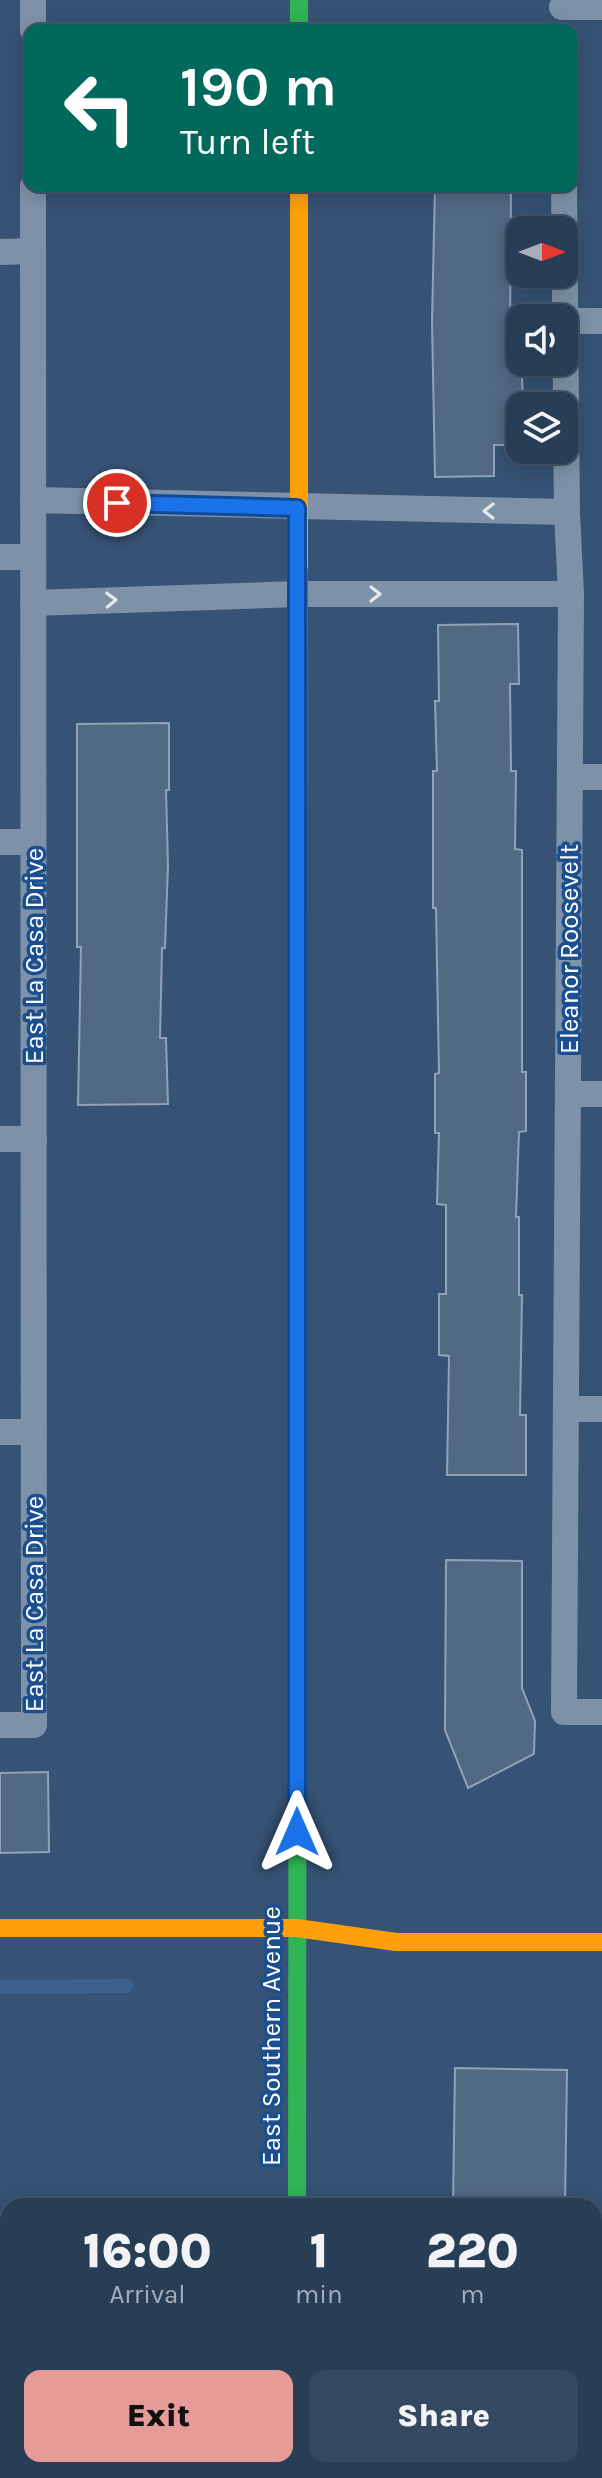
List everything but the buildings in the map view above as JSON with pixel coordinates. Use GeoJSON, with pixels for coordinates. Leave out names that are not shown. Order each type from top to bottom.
{"type":"FeatureCollection","features":[{"type":"Feature","properties":{"kind":"main road"},"geometry":{"type":"LineString","coordinates":[[299,0],[299,24]]}},
{"type":"Feature","properties":{"kind":"main road","name":"East Southern Avenue"},"geometry":{"type":"LineString","coordinates":[[297,2198],[299,192]]}},
{"type":"Feature","properties":{"kind":"main road"},"geometry":{"type":"LineString","coordinates":[[0,1928],[297,1928],[396,1942],[602,1942]]}},
{"type":"Feature","properties":{"kind":"lane"},"geometry":{"type":"LineString","coordinates":[[33,0],[33,24]]}},
{"type":"Feature","properties":{"kind":"lane"},"geometry":{"type":"LineString","coordinates":[[562,12],[602,7]]}},
{"type":"Feature","properties":{"kind":"lane","name":"East La Casa Drive"},"geometry":{"type":"LineString","coordinates":[[0,1725],[34,1725],[33,192]]}},
{"type":"Feature","properties":{"kind":"lane","name":"Eleanor Roosevelt"},"geometry":{"type":"LineString","coordinates":[[564,192],[565,304]]}},
{"type":"Feature","properties":{"kind":"lane"},"geometry":{"type":"LineString","coordinates":[[0,252],[33,251]]}},
{"type":"Feature","properties":{"kind":"lane"},"geometry":{"type":"LineString","coordinates":[[578,321],[602,321]]}},
{"type":"Feature","properties":{"kind":"lane","name":"Eleanor Roosevelt"},"geometry":{"type":"LineString","coordinates":[[566,376],[571,594],[571,777],[564,1712],[602,1712]]}},
{"type":"Feature","properties":{"kind":"lane"},"geometry":{"type":"LineString","coordinates":[[33,500],[567,512]]}},
{"type":"Feature","properties":{"kind":"lane"},"geometry":{"type":"LineString","coordinates":[[0,557],[33,557]]}},
{"type":"Feature","properties":{"kind":"lane"},"geometry":{"type":"LineString","coordinates":[[33,603],[297,594],[571,594]]}},
{"type":"Feature","properties":{"kind":"lane"},"geometry":{"type":"LineString","coordinates":[[571,777],[602,777]]}},
{"type":"Feature","properties":{"kind":"lane"},"geometry":{"type":"LineString","coordinates":[[0,842],[33,842]]}},
{"type":"Feature","properties":{"kind":"lane"},"geometry":{"type":"LineString","coordinates":[[568,1094],[602,1094]]}},
{"type":"Feature","properties":{"kind":"lane"},"geometry":{"type":"LineString","coordinates":[[0,1139],[34,1139]]}},
{"type":"Feature","properties":{"kind":"lane"},"geometry":{"type":"LineString","coordinates":[[566,1409],[602,1409]]}},
{"type":"Feature","properties":{"kind":"lane"},"geometry":{"type":"LineString","coordinates":[[0,1432],[34,1432]]}},
{"type":"Feature","properties":{"kind":"waterway"},"geometry":{"type":"LineString","coordinates":[[0,1987],[126,1986]]}},
{"type":"Feature","properties":{"kind":"traffic: fast"},"geometry":{"type":"LineString","coordinates":[[299,0],[299,24]]}},
{"type":"Feature","properties":{"kind":"traffic: fast"},"geometry":{"type":"LineString","coordinates":[[297,2198],[298,1315]]}},
{"type":"Feature","properties":{"kind":"traffic: slow"},"geometry":{"type":"LineString","coordinates":[[299,192],[299,571]]}},
{"type":"Feature","properties":{"kind":"traffic: slow"},"geometry":{"type":"LineString","coordinates":[[298,971],[298,1315]]}},
{"type":"Feature","properties":{"kind":"traffic: slow"},"geometry":{"type":"LineString","coordinates":[[0,1928],[297,1928],[396,1942],[602,1942]]}},
{"type":"Feature","properties":{"kind":"traffic: jam"},"geometry":{"type":"LineString","coordinates":[[298,971],[299,571]]}},
{"type":"Feature","properties":{"kind":"route"},"geometry":{"type":"LineString","coordinates":[[117,503],[297,508],[297,1832]]}}]}
